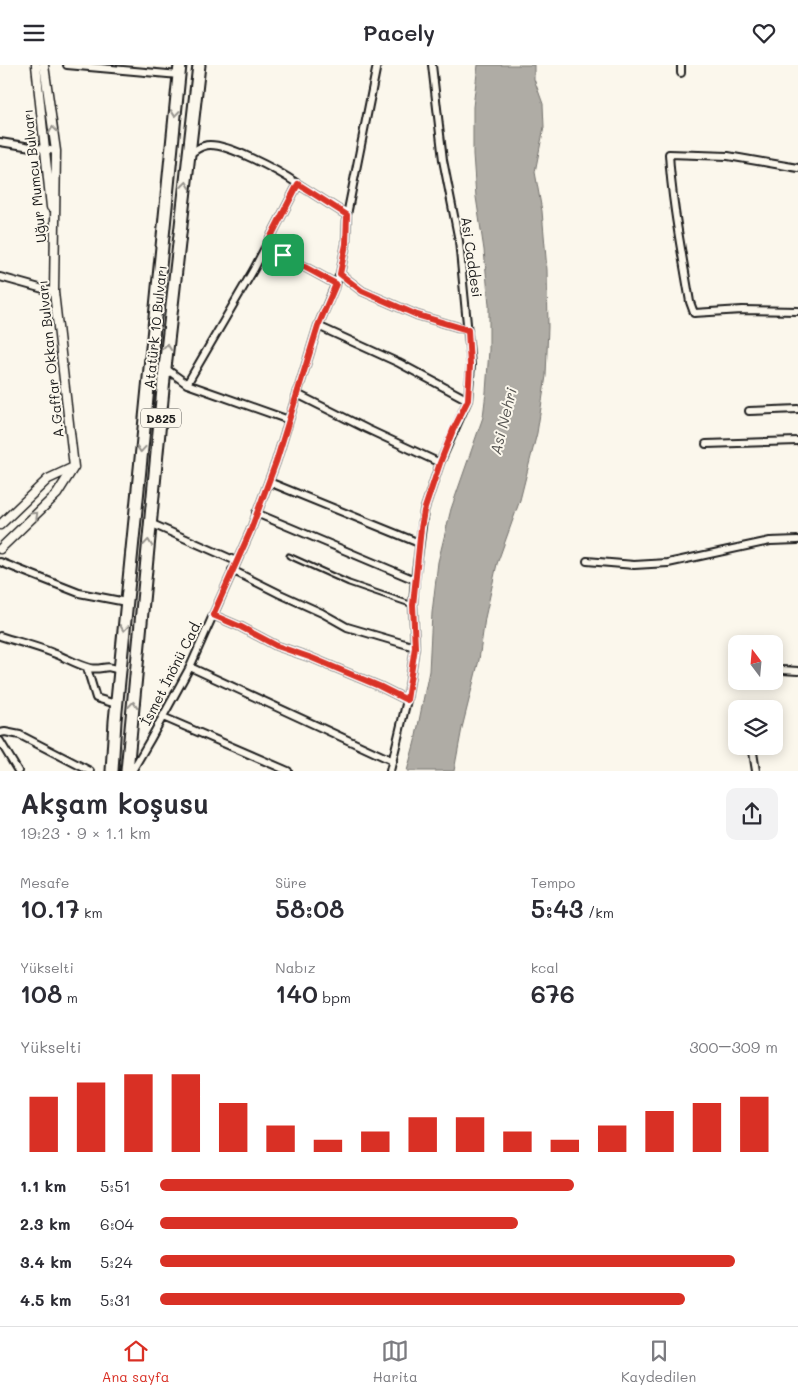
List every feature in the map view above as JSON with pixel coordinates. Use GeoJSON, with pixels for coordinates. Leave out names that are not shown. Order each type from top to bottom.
{"type":"FeatureCollection","features":[{"type":"Feature","properties":{"kind":"highway","name":"Atatürk 10 Bulvarı"},"geometry":{"type":"LineString","coordinates":[[127,771],[165,368],[199,65]]}},
{"type":"Feature","properties":{"kind":"highway","name":"Atatürk 10 Bulvarı"},"geometry":{"type":"LineString","coordinates":[[112,771],[116,704],[179,70]]}},
{"type":"Feature","properties":{"kind":"street","name":"Uğur Mumcu Bulvarı"},"geometry":{"type":"LineString","coordinates":[[36,65],[55,249]]}},
{"type":"Feature","properties":{"kind":"street","name":"Uğur Mumcu Bulvarı"},"geometry":{"type":"LineString","coordinates":[[44,65],[56,151],[55,249]]}},
{"type":"Feature","properties":{"kind":"street"},"geometry":{"type":"LineString","coordinates":[[66,65],[179,70]]}},
{"type":"Feature","properties":{"kind":"street","name":"İsmet İnönü Cad."},"geometry":{"type":"LineString","coordinates":[[132,771],[190,667],[269,482],[318,326],[340,274],[346,244],[347,215],[377,65]]}},
{"type":"Feature","properties":{"kind":"street","name":"Asi Caddesi"},"geometry":{"type":"LineString","coordinates":[[390,771],[407,700],[415,647],[413,605],[424,511],[453,430],[468,400],[470,365],[459,241],[443,159],[432,65]]}},
{"type":"Feature","properties":{"kind":"street"},"geometry":{"type":"LineString","coordinates":[[681,65],[681,73]]}},
{"type":"Feature","properties":{"kind":"street"},"geometry":{"type":"LineString","coordinates":[[0,142],[56,151]]}},
{"type":"Feature","properties":{"kind":"street"},"geometry":{"type":"LineString","coordinates":[[190,153],[205,145],[226,148],[286,175],[347,215]]}},
{"type":"Feature","properties":{"kind":"street"},"geometry":{"type":"LineString","coordinates":[[798,168],[728,155],[669,154],[676,223],[690,302],[694,313],[742,310],[798,311]]}},
{"type":"Feature","properties":{"kind":"street"},"geometry":{"type":"LineString","coordinates":[[187,385],[254,269],[298,184]]}},
{"type":"Feature","properties":{"kind":"street"},"geometry":{"type":"LineString","coordinates":[[266,246],[336,284]]}},
{"type":"Feature","properties":{"kind":"street","name":"A.Gaffar Okkan Bulvarı"},"geometry":{"type":"LineString","coordinates":[[55,249],[54,292],[74,467]]}},
{"type":"Feature","properties":{"kind":"street"},"geometry":{"type":"LineString","coordinates":[[340,274],[362,291],[371,295],[417,315],[468,330]]}},
{"type":"Feature","properties":{"kind":"street"},"geometry":{"type":"LineString","coordinates":[[0,277],[54,292]]}},
{"type":"Feature","properties":{"kind":"street"},"geometry":{"type":"LineString","coordinates":[[318,326],[399,363],[468,400]]}},
{"type":"Feature","properties":{"kind":"street"},"geometry":{"type":"LineString","coordinates":[[165,368],[187,385],[289,420]]}},
{"type":"Feature","properties":{"kind":"street"},"geometry":{"type":"LineString","coordinates":[[297,394],[440,463]]}},
{"type":"Feature","properties":{"kind":"street"},"geometry":{"type":"LineString","coordinates":[[749,411],[798,409]]}},
{"type":"Feature","properties":{"kind":"street"},"geometry":{"type":"LineString","coordinates":[[706,444],[798,441]]}},
{"type":"Feature","properties":{"kind":"street"},"geometry":{"type":"LineString","coordinates":[[0,525],[48,479],[74,467]]}},
{"type":"Feature","properties":{"kind":"street"},"geometry":{"type":"LineString","coordinates":[[0,549],[57,494],[74,467]]}},
{"type":"Feature","properties":{"kind":"street"},"geometry":{"type":"LineString","coordinates":[[269,482],[419,543]]}},
{"type":"Feature","properties":{"kind":"street"},"geometry":{"type":"LineString","coordinates":[[256,513],[415,580]]}},
{"type":"Feature","properties":{"kind":"street"},"geometry":{"type":"LineString","coordinates":[[150,523],[236,561]]}},
{"type":"Feature","properties":{"kind":"street"},"geometry":{"type":"LineString","coordinates":[[587,561],[634,565],[668,563],[770,541],[798,540]]}},
{"type":"Feature","properties":{"kind":"street"},"geometry":{"type":"LineString","coordinates":[[0,563],[79,593],[126,602]]}},
{"type":"Feature","properties":{"kind":"street"},"geometry":{"type":"LineString","coordinates":[[232,570],[347,627],[415,647]]}},
{"type":"Feature","properties":{"kind":"street"},"geometry":{"type":"LineString","coordinates":[[213,615],[277,646],[312,658],[407,700]]}},
{"type":"Feature","properties":{"kind":"street"},"geometry":{"type":"LineString","coordinates":[[0,636],[50,651],[88,668],[96,669],[107,666],[120,671]]}},
{"type":"Feature","properties":{"kind":"street"},"geometry":{"type":"LineString","coordinates":[[190,667],[393,761]]}},
{"type":"Feature","properties":{"kind":"street"},"geometry":{"type":"LineString","coordinates":[[88,668],[96,698],[116,704]]}},
{"type":"Feature","properties":{"kind":"street"},"geometry":{"type":"LineString","coordinates":[[783,670],[798,671]]}},
{"type":"Feature","properties":{"kind":"street"},"geometry":{"type":"LineString","coordinates":[[163,717],[288,771]]}},
{"type":"Feature","properties":{"kind":"street"},"geometry":{"type":"LineString","coordinates":[[0,733],[20,735],[90,771]]}},
{"type":"Feature","properties":{"kind":"street"},"geometry":{"type":"LineString","coordinates":[[0,741],[18,771]]}},
{"type":"Feature","properties":{"kind":"street"},"geometry":{"type":"LineString","coordinates":[[753,755],[756,771]]}},
{"type":"Feature","properties":{"kind":"lane"},"geometry":{"type":"LineString","coordinates":[[289,556],[348,583],[413,605]]}},
{"type":"Feature","properties":{"kind":"water","name":"Asi Nehri"},"geometry":{"type":"Polygon","coordinates":[[[478,65],[534,65],[534,79],[543,104],[544,127],[535,172],[542,211],[547,270],[548,327],[546,376],[537,433],[520,500],[497,564],[485,618],[479,660],[462,728],[454,771],[407,771],[429,671],[432,613],[438,562],[451,509],[483,417],[486,392],[489,350],[489,305],[484,250],[476,197],[473,154],[473,107],[478,65]]]}},
{"type":"Feature","properties":{"kind":"route"},"geometry":{"type":"LineString","coordinates":[[298,184],[347,215],[346,244],[340,274],[362,291],[417,315],[468,330],[470,365],[468,400],[453,430],[434,479],[421,528],[413,605],[415,647],[407,700],[312,658],[277,646],[213,615],[250,532],[276,462],[318,326],[336,284],[283,255],[266,246],[298,184]]}}]}
